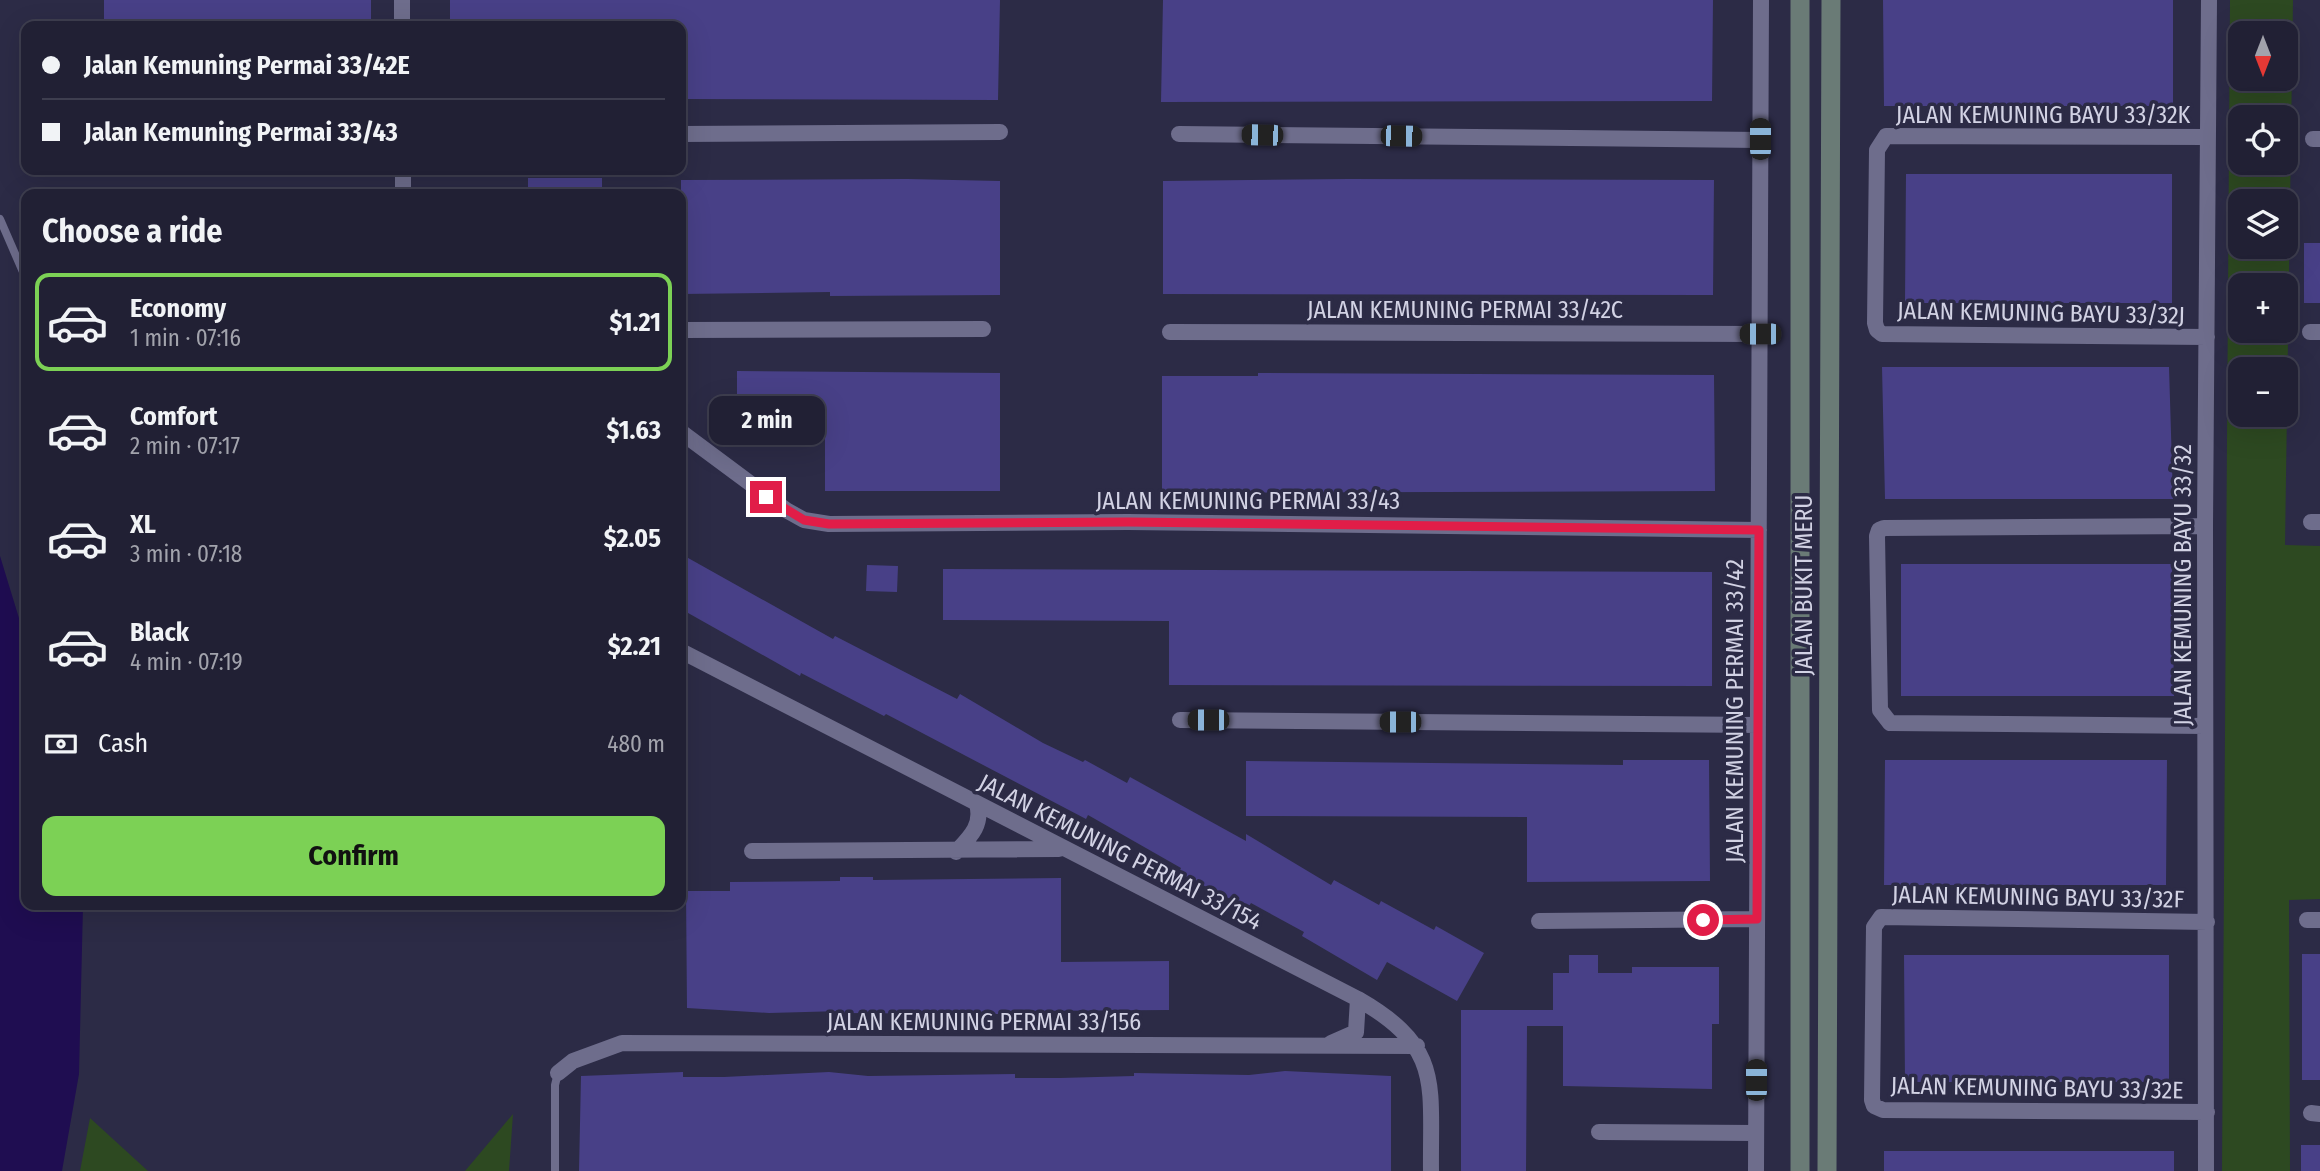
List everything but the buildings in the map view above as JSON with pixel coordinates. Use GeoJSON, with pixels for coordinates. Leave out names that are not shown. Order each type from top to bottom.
{"type":"FeatureCollection","features":[{"type":"Feature","properties":{"kind":"main road","name":"JALAN BUKIT MERU"},"geometry":{"type":"LineString","coordinates":[[1800,0],[1800,1171]]}},
{"type":"Feature","properties":{"kind":"main road","name":"JALAN BUKIT MERU"},"geometry":{"type":"LineString","coordinates":[[1827,1171],[1831,0]]}},
{"type":"Feature","properties":{"kind":"street"},"geometry":{"type":"LineString","coordinates":[[401,0],[402,21]]}},
{"type":"Feature","properties":{"kind":"street","name":"JALAN KEMUNING PERMAI 33/42"},"geometry":{"type":"LineString","coordinates":[[1756,1171],[1761,0]]}},
{"type":"Feature","properties":{"kind":"street","name":"JALAN KEMUNING BAYU 33/32"},"geometry":{"type":"LineString","coordinates":[[2206,1171],[2205,526],[2209,0]]}},
{"type":"Feature","properties":{"kind":"street"},"geometry":{"type":"LineString","coordinates":[[686,134],[1000,132]]}},
{"type":"Feature","properties":{"kind":"street"},"geometry":{"type":"LineString","coordinates":[[1179,134],[1760,139]]}},
{"type":"Feature","properties":{"kind":"street","name":"JALAN KEMUNING BAYU 33/32K"},"geometry":{"type":"LineString","coordinates":[[1877,330],[1877,150],[1880,142],[1894,136],[2207,137]]}},
{"type":"Feature","properties":{"kind":"street"},"geometry":{"type":"LineString","coordinates":[[686,331],[983,329]]}},
{"type":"Feature","properties":{"kind":"street","name":"JALAN KEMUNING BAYU 33/32J"},"geometry":{"type":"LineString","coordinates":[[1877,330],[1892,334],[2207,337]]}},
{"type":"Feature","properties":{"kind":"street","name":"JALAN KEMUNING PERMAI 33/42C"},"geometry":{"type":"LineString","coordinates":[[1170,332],[1760,334]]}},
{"type":"Feature","properties":{"kind":"street","name":"JALAN KEMUNING PERMAI 33/43"},"geometry":{"type":"LineString","coordinates":[[686,436],[786,510],[804,520],[829,524],[1128,522],[1759,530]]}},
{"type":"Feature","properties":{"kind":"street"},"geometry":{"type":"LineString","coordinates":[[2205,526],[1889,528],[1879,530],[1877,536],[1880,710],[1890,723],[2205,726]]}},
{"type":"Feature","properties":{"kind":"street","name":"JALAN KEMUNING PERMAI 33/154"},"geometry":{"type":"LineString","coordinates":[[686,654],[1358,999],[1399,1025],[1417,1046],[1430,1077],[1431,1171]]}},
{"type":"Feature","properties":{"kind":"street"},"geometry":{"type":"LineString","coordinates":[[1180,720],[1758,725]]}},
{"type":"Feature","properties":{"kind":"street"},"geometry":{"type":"LineString","coordinates":[[956,852],[974,834],[979,813],[976,804]]}},
{"type":"Feature","properties":{"kind":"street"},"geometry":{"type":"LineString","coordinates":[[752,851],[956,852],[1062,849]]}},
{"type":"Feature","properties":{"kind":"street","name":"JALAN KEMUNING BAYU 33/32F"},"geometry":{"type":"LineString","coordinates":[[1872,1100],[1874,927],[1881,917],[2207,922]]}},
{"type":"Feature","properties":{"kind":"street"},"geometry":{"type":"LineString","coordinates":[[1539,921],[1757,919]]}},
{"type":"Feature","properties":{"kind":"street"},"geometry":{"type":"LineString","coordinates":[[1318,1047],[1356,1032],[1358,999]]}},
{"type":"Feature","properties":{"kind":"street","name":"JALAN KEMUNING PERMAI 33/156"},"geometry":{"type":"LineString","coordinates":[[558,1073],[573,1061],[622,1043],[1417,1046]]}},
{"type":"Feature","properties":{"kind":"street","name":"JALAN KEMUNING BAYU 33/32E"},"geometry":{"type":"LineString","coordinates":[[1872,1100],[1874,1106],[1883,1110],[2207,1112]]}},
{"type":"Feature","properties":{"kind":"street"},"geometry":{"type":"LineString","coordinates":[[1599,1132],[1756,1133]]}},
{"type":"Feature","properties":{"kind":"lane"},"geometry":{"type":"LineString","coordinates":[[0,219],[21,267]]}},
{"type":"Feature","properties":{"kind":"lane"},"geometry":{"type":"LineString","coordinates":[[555,1171],[555,1085],[558,1073]]}},
{"type":"Feature","properties":{"kind":"green space"},"geometry":{"type":"Polygon","coordinates":[[[2230,0],[2293,0],[2293,21],[2230,21],[2230,0]]]}},
{"type":"Feature","properties":{"kind":"green space"},"geometry":{"type":"Polygon","coordinates":[[[2229,91],[2292,91],[2291,105],[2229,105],[2229,91]]]}},
{"type":"Feature","properties":{"kind":"green space"},"geometry":{"type":"Polygon","coordinates":[[[2229,175],[2290,175],[2290,189],[2229,189],[2229,175]]]}},
{"type":"Feature","properties":{"kind":"green space"},"geometry":{"type":"Polygon","coordinates":[[[2228,259],[2289,259],[2289,273],[2228,273],[2228,259]]]}},
{"type":"Feature","properties":{"kind":"green space"},"geometry":{"type":"Polygon","coordinates":[[[2228,293],[2228,343],[2288,343],[2288,357],[2228,357],[2228,427],[2287,427],[2285,545],[2320,546],[2320,899],[2289,900],[2290,1171],[2222,1171],[2228,293]]]}},
{"type":"Feature","properties":{"kind":"green space"},"geometry":{"type":"Polygon","coordinates":[[[513,1114],[509,1171],[465,1171],[513,1114]]]}},
{"type":"Feature","properties":{"kind":"green space"},"geometry":{"type":"Polygon","coordinates":[[[90,1118],[148,1171],[80,1171],[90,1118]]]}},
{"type":"Feature","properties":{"kind":"shaded area"},"geometry":{"type":"Polygon","coordinates":[[[0,556],[21,625],[21,910],[83,910],[79,1074],[62,1171],[0,1171],[0,556]]]}},
{"type":"Feature","properties":{"kind":"route"},"geometry":{"type":"LineString","coordinates":[[766,497],[804,520],[829,524],[1128,522],[1759,530],[1757,919],[1703,920]]}}]}
